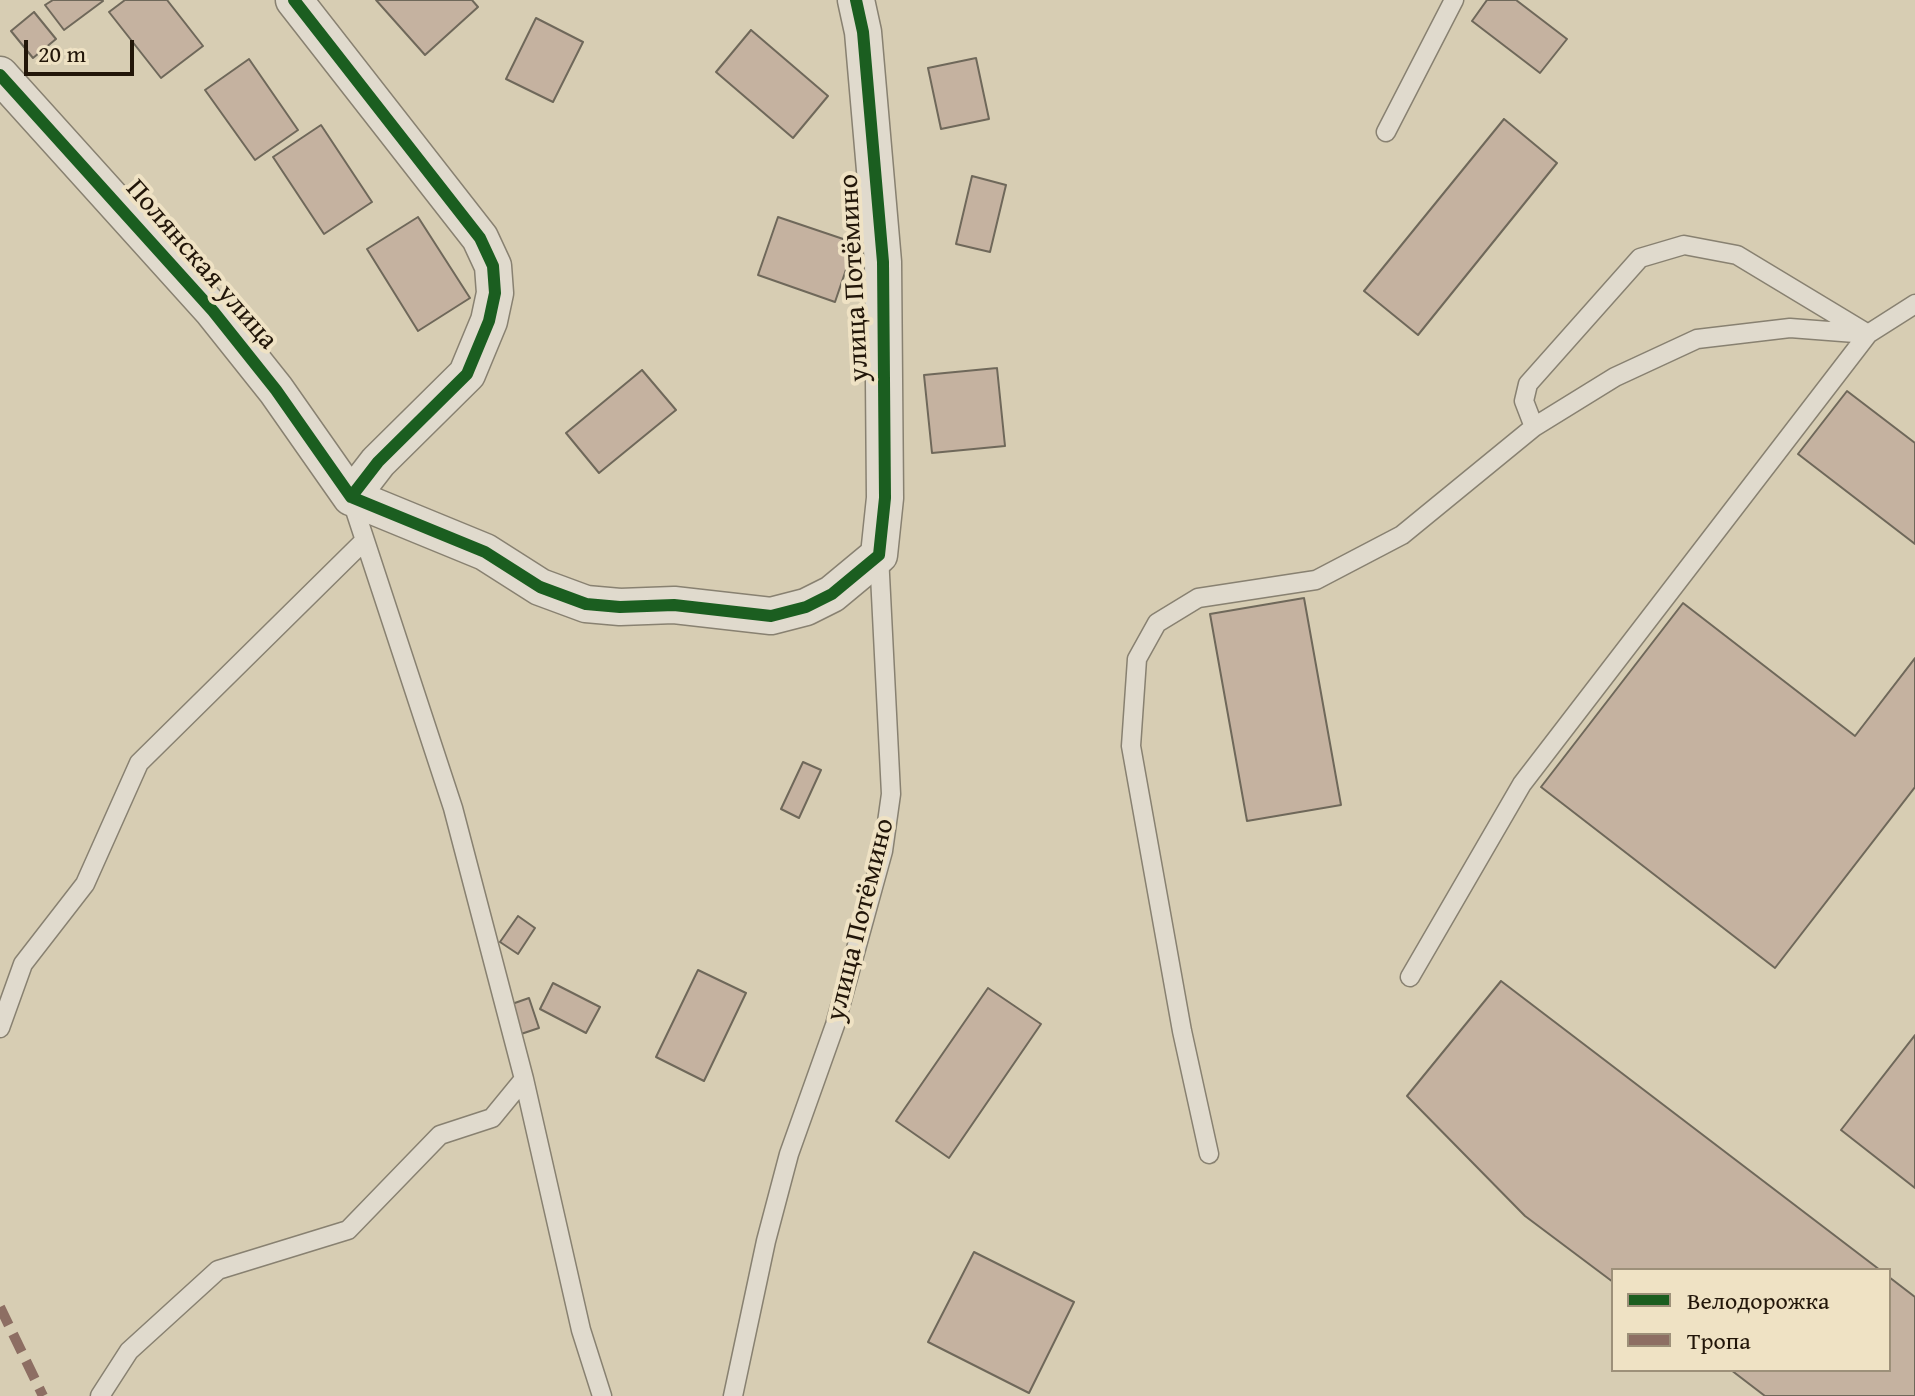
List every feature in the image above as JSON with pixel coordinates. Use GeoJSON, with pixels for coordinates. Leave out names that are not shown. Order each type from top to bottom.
{"type":"FeatureCollection","features":[{"type":"Feature","properties":{"kind":"street"},"geometry":{"type":"LineString","coordinates":[[294,0],[471,226],[493,266],[495,293],[489,321],[467,374],[378,462],[351,497],[485,552],[540,587],[586,604],[674,605],[771,616],[806,607],[832,594],[879,555]]}},
{"type":"Feature","properties":{"kind":"street","name":"улица Потёмино"},"geometry":{"type":"LineString","coordinates":[[856,0],[863,32],[883,262],[885,498],[879,555]]}},
{"type":"Feature","properties":{"kind":"street","name":"Полянская улица"},"geometry":{"type":"LineString","coordinates":[[0,75],[213,311],[276,390],[351,497]]}},
{"type":"Feature","properties":{"kind":"lane"},"geometry":{"type":"LineString","coordinates":[[1386,132],[1454,0]]}},
{"type":"Feature","properties":{"kind":"lane"},"geometry":{"type":"LineString","coordinates":[[1534,427],[1524,401],[1528,384],[1640,258],[1684,245],[1737,255],[1868,334]]}},
{"type":"Feature","properties":{"kind":"lane"},"geometry":{"type":"LineString","coordinates":[[1410,977],[1522,784],[1868,334],[1915,304]]}},
{"type":"Feature","properties":{"kind":"lane"},"geometry":{"type":"LineString","coordinates":[[1209,1154],[1182,1031],[1131,746],[1137,659],[1157,623],[1198,598],[1316,580],[1402,535],[1534,427],[1615,377],[1697,339],[1790,328],[1868,334]]}},
{"type":"Feature","properties":{"kind":"lane"},"geometry":{"type":"LineString","coordinates":[[351,497],[363,542],[453,808],[524,1079],[581,1330],[602,1396]]}},
{"type":"Feature","properties":{"kind":"lane"},"geometry":{"type":"LineString","coordinates":[[0,1028],[23,964],[85,884],[139,763],[363,542]]}},
{"type":"Feature","properties":{"kind":"lane","name":"улица Потёмино"},"geometry":{"type":"LineString","coordinates":[[733,1396],[766,1241],[789,1154],[835,1025],[883,851],[891,794],[879,555]]}},
{"type":"Feature","properties":{"kind":"lane"},"geometry":{"type":"LineString","coordinates":[[100,1396],[129,1351],[218,1270],[348,1230],[440,1135],[492,1118],[524,1079]]}},
{"type":"Feature","properties":{"kind":"building"},"geometry":{"type":"Polygon","coordinates":[[[53,0],[103,1],[64,30],[45,5],[53,0]]]}},
{"type":"Feature","properties":{"kind":"building"},"geometry":{"type":"Polygon","coordinates":[[[125,0],[167,0],[203,46],[161,78],[109,12],[125,0]]]}},
{"type":"Feature","properties":{"kind":"building"},"geometry":{"type":"Polygon","coordinates":[[[376,0],[472,0],[478,7],[425,55],[376,0]]]}},
{"type":"Feature","properties":{"kind":"building"},"geometry":{"type":"Polygon","coordinates":[[[1487,0],[1516,0],[1567,39],[1540,73],[1472,21],[1487,0]]]}},
{"type":"Feature","properties":{"kind":"building"},"geometry":{"type":"Polygon","coordinates":[[[34,12],[56,39],[33,58],[11,31],[34,12]]]}},
{"type":"Feature","properties":{"kind":"building"},"geometry":{"type":"Polygon","coordinates":[[[536,18],[583,42],[553,102],[506,79],[536,18]]]}},
{"type":"Feature","properties":{"kind":"building"},"geometry":{"type":"Polygon","coordinates":[[[751,30],[828,96],[793,138],[716,72],[751,30]]]}},
{"type":"Feature","properties":{"kind":"building"},"geometry":{"type":"Polygon","coordinates":[[[976,58],[989,119],[941,129],[928,68],[976,58]]]}},
{"type":"Feature","properties":{"kind":"building"},"geometry":{"type":"Polygon","coordinates":[[[249,59],[298,130],[255,160],[205,90],[249,59]]]}},
{"type":"Feature","properties":{"kind":"building"},"geometry":{"type":"Polygon","coordinates":[[[1504,119],[1557,163],[1418,335],[1364,291],[1504,119]]]}},
{"type":"Feature","properties":{"kind":"building"},"geometry":{"type":"Polygon","coordinates":[[[321,125],[372,202],[324,234],[273,157],[321,125]]]}},
{"type":"Feature","properties":{"kind":"building"},"geometry":{"type":"Polygon","coordinates":[[[972,176],[1006,185],[990,252],[956,244],[972,176]]]}},
{"type":"Feature","properties":{"kind":"building"},"geometry":{"type":"Polygon","coordinates":[[[418,217],[470,298],[418,331],[367,249],[418,217]]]}},
{"type":"Feature","properties":{"kind":"building"},"geometry":{"type":"Polygon","coordinates":[[[778,217],[855,243],[835,302],[758,275],[778,217]]]}},
{"type":"Feature","properties":{"kind":"building"},"geometry":{"type":"Polygon","coordinates":[[[997,368],[1005,446],[932,453],[924,375],[997,368]]]}},
{"type":"Feature","properties":{"kind":"building"},"geometry":{"type":"Polygon","coordinates":[[[642,370],[676,410],[599,473],[566,433],[642,370]]]}},
{"type":"Feature","properties":{"kind":"building"},"geometry":{"type":"Polygon","coordinates":[[[1847,391],[1915,443],[1915,544],[1798,454],[1847,391]]]}},
{"type":"Feature","properties":{"kind":"building"},"geometry":{"type":"Polygon","coordinates":[[[1304,598],[1341,805],[1247,821],[1210,614],[1304,598]]]}},
{"type":"Feature","properties":{"kind":"building"},"geometry":{"type":"Polygon","coordinates":[[[1683,603],[1855,736],[1915,658],[1915,787],[1775,968],[1541,787],[1683,603]]]}},
{"type":"Feature","properties":{"kind":"building"},"geometry":{"type":"Polygon","coordinates":[[[803,762],[821,770],[799,818],[781,809],[803,762]]]}},
{"type":"Feature","properties":{"kind":"building"},"geometry":{"type":"Polygon","coordinates":[[[518,916],[535,928],[518,954],[500,942],[518,916]]]}},
{"type":"Feature","properties":{"kind":"building"},"geometry":{"type":"Polygon","coordinates":[[[698,970],[746,993],[704,1081],[656,1057],[698,970]]]}},
{"type":"Feature","properties":{"kind":"building"},"geometry":{"type":"Polygon","coordinates":[[[1501,981],[1877,1268],[1611,1268],[1611,1280],[1525,1216],[1407,1096],[1501,981]]]}},
{"type":"Feature","properties":{"kind":"building"},"geometry":{"type":"Polygon","coordinates":[[[553,983],[600,1007],[586,1033],[540,1009],[553,983]]]}},
{"type":"Feature","properties":{"kind":"building"},"geometry":{"type":"Polygon","coordinates":[[[988,988],[1041,1024],[949,1158],[896,1121],[988,988]]]}},
{"type":"Feature","properties":{"kind":"building"},"geometry":{"type":"Polygon","coordinates":[[[529,998],[539,1028],[518,1035],[509,1005],[529,998]]]}},
{"type":"Feature","properties":{"kind":"building"},"geometry":{"type":"Polygon","coordinates":[[[1915,1035],[1915,1188],[1841,1130],[1915,1035]]]}},
{"type":"Feature","properties":{"kind":"building"},"geometry":{"type":"Polygon","coordinates":[[[974,1252],[1074,1302],[1029,1393],[928,1342],[974,1252]]]}},
{"type":"Feature","properties":{"kind":"building"},"geometry":{"type":"Polygon","coordinates":[[[1891,1279],[1915,1297],[1915,1396],[1765,1396],[1734,1372],[1891,1372],[1891,1279]]]}},
{"type":"Feature","properties":{"kind":"marked path"},"geometry":{"type":"LineString","coordinates":[[0,1307],[43,1396]]}},
{"type":"Feature","properties":{"kind":"cycle path"},"geometry":{"type":"LineString","coordinates":[[294,0],[480,238],[493,266],[495,293],[489,321],[467,374],[378,462],[351,497]]}},
{"type":"Feature","properties":{"kind":"cycle path"},"geometry":{"type":"LineString","coordinates":[[351,497],[485,552],[540,587],[586,604],[620,607],[674,605],[771,616],[806,607],[832,594],[879,555],[885,498],[883,262],[863,32],[856,0]]}},
{"type":"Feature","properties":{"kind":"cycle path"},"geometry":{"type":"LineString","coordinates":[[0,75],[213,311],[276,390],[351,497]]}}]}
